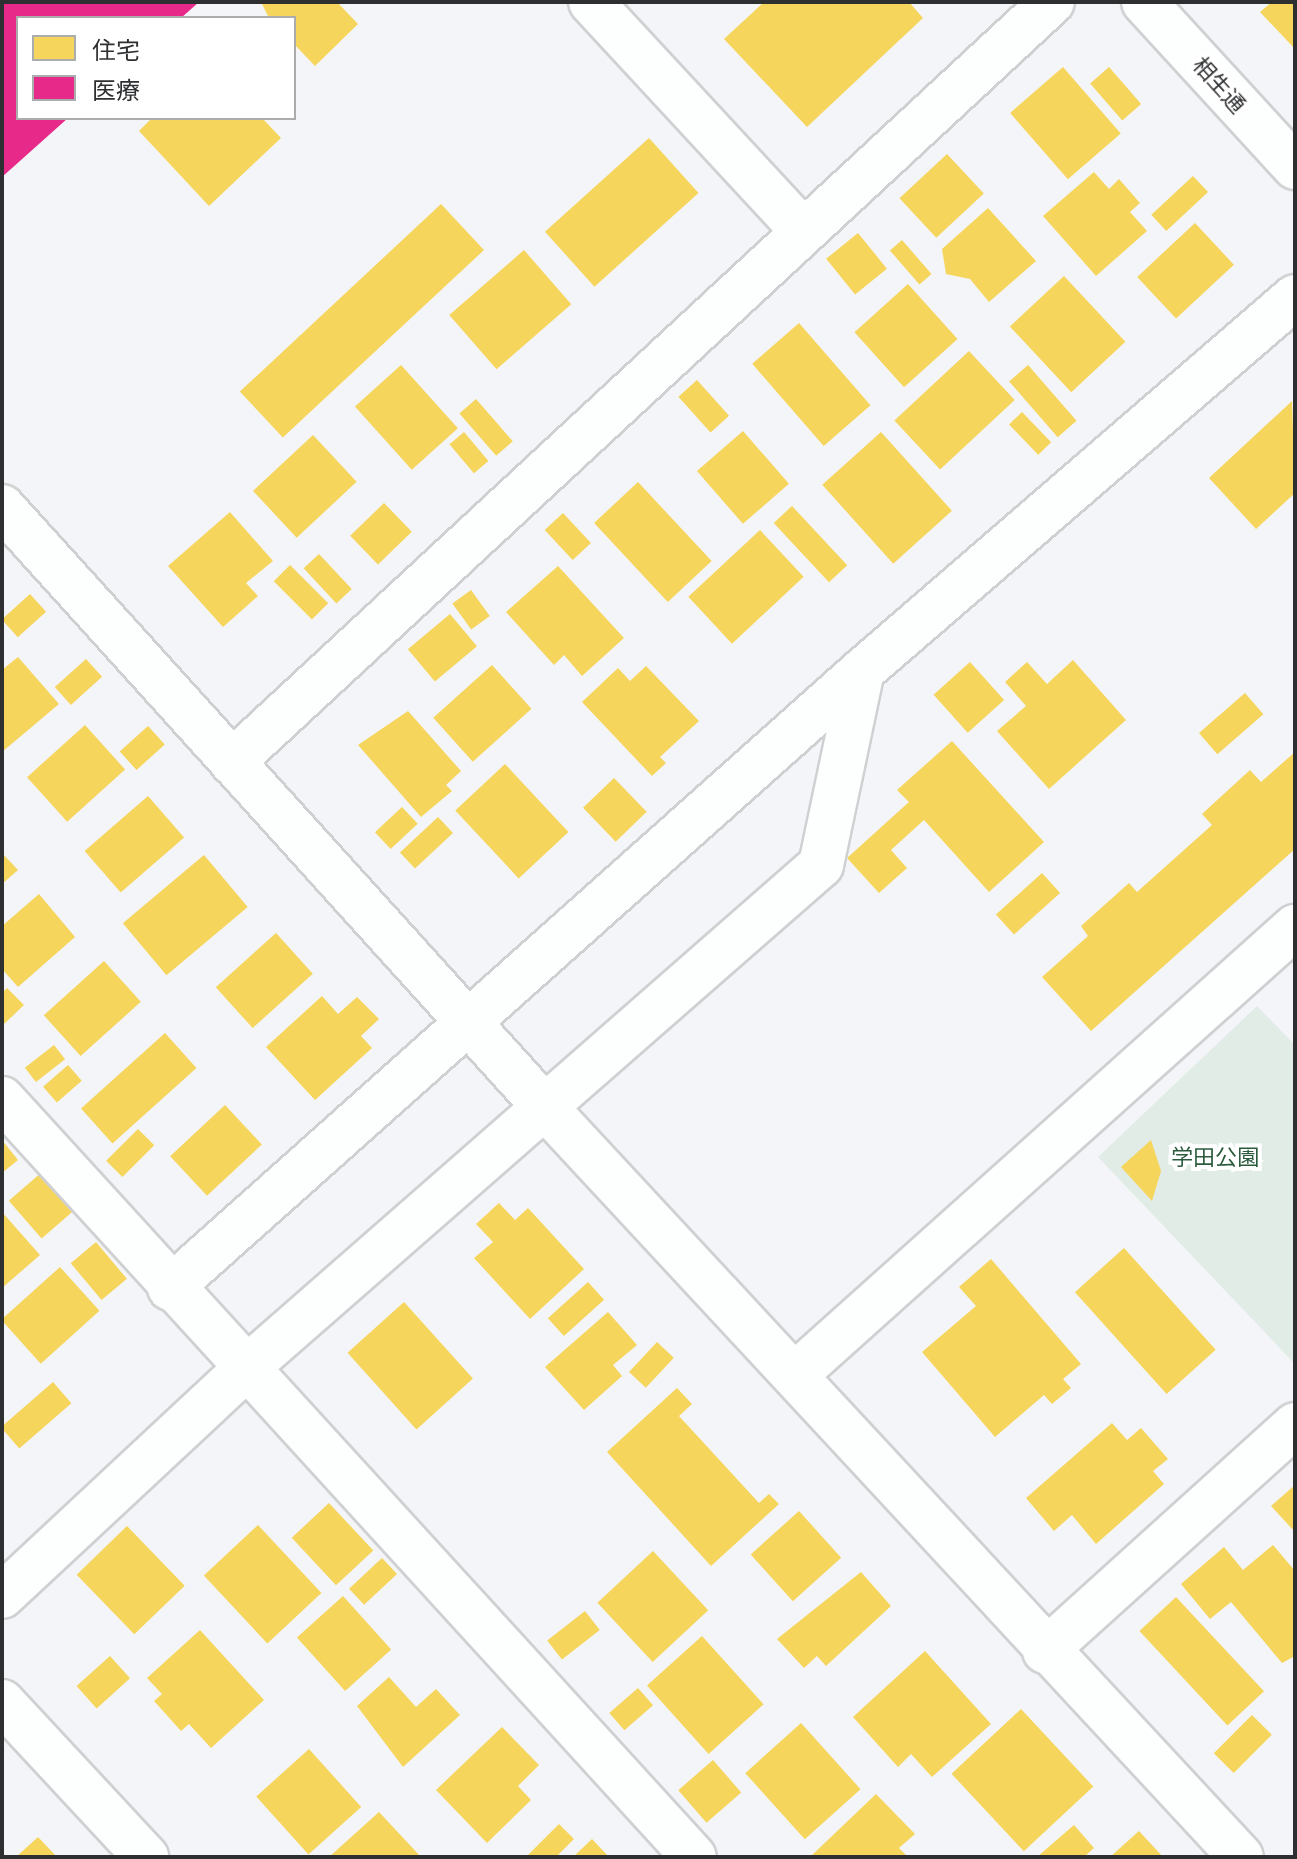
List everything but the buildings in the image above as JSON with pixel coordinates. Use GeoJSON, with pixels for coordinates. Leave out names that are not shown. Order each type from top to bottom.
{"type":"FeatureCollection","features":[{"type":"Feature","properties":{"kind":"street"},"geometry":{"type":"LineString","coordinates":[[591,2],[803,231]]}},
{"type":"Feature","properties":{"kind":"street"},"geometry":{"type":"LineString","coordinates":[[232,762],[1052,2]]}},
{"type":"Feature","properties":{"kind":"street","name":"相生通"},"geometry":{"type":"LineString","coordinates":[[1144,2],[1295,167]]}},
{"type":"Feature","properties":{"kind":"street"},"geometry":{"type":"LineString","coordinates":[[170,1288],[862,671],[1295,297]]}},
{"type":"Feature","properties":{"kind":"street"},"geometry":{"type":"LineString","coordinates":[[2,507],[542,1104],[797,1373],[1045,1651],[1241,1857]]}},
{"type":"Feature","properties":{"kind":"street"},"geometry":{"type":"LineString","coordinates":[[2,1596],[243,1371],[542,1104],[821,865],[862,671]]}},
{"type":"Feature","properties":{"kind":"street"},"geometry":{"type":"LineString","coordinates":[[797,1373],[1295,927]]}},
{"type":"Feature","properties":{"kind":"street"},"geometry":{"type":"LineString","coordinates":[[2,1099],[243,1371],[694,1857]]}},
{"type":"Feature","properties":{"kind":"street"},"geometry":{"type":"LineString","coordinates":[[1045,1651],[1295,1425]]}},
{"type":"Feature","properties":{"kind":"street"},"geometry":{"type":"LineString","coordinates":[[2,1702],[146,1857]]}},
{"type":"Feature","properties":{"kind":"green space","name":"学田公園"},"geometry":{"type":"Polygon","coordinates":[[[1257,1006],[1295,1045],[1295,1364],[1098,1157],[1257,1006]]]}}]}
